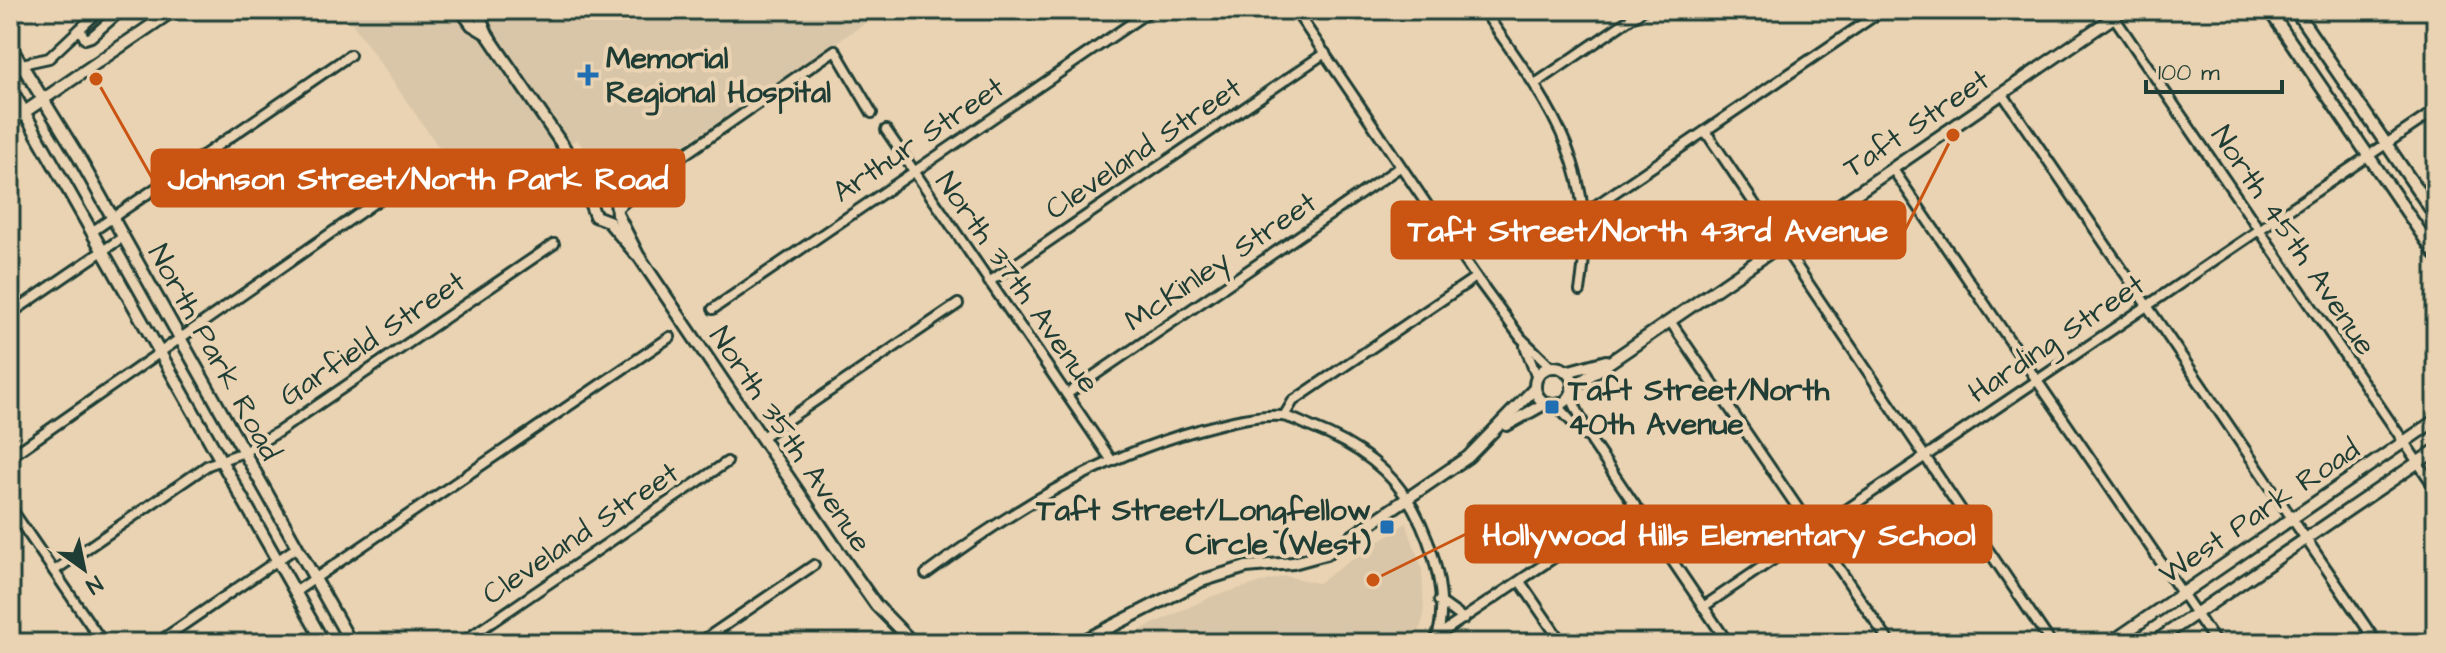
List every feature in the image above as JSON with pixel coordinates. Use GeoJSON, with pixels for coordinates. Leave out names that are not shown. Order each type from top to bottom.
{"type":"FeatureCollection","features":[{"type":"Feature","properties":{"kind":"street"},"geometry":{"type":"LineString","coordinates":[[22,64],[49,58],[100,10]]}},
{"type":"Feature","properties":{"kind":"street"},"geometry":{"type":"LineString","coordinates":[[80,28],[79,34],[85,39],[91,37],[122,10]]}},
{"type":"Feature","properties":{"kind":"street"},"geometry":{"type":"LineString","coordinates":[[10,122],[174,10]]}},
{"type":"Feature","properties":{"kind":"street","name":"North 35th Avenue"},"geometry":{"type":"LineString","coordinates":[[461,10],[472,25],[487,34]]}},
{"type":"Feature","properties":{"kind":"street","name":"North 35th Avenue"},"geometry":{"type":"LineString","coordinates":[[477,10],[487,34],[576,165],[585,170],[613,206],[638,255],[876,605],[913,643]]}},
{"type":"Feature","properties":{"kind":"street","name":"Arthur Street"},"geometry":{"type":"LineString","coordinates":[[713,309],[1151,10]]}},
{"type":"Feature","properties":{"kind":"street"},"geometry":{"type":"LineString","coordinates":[[1295,10],[1400,167],[1521,338],[1552,368],[1566,372],[1592,442],[1728,643]]}},
{"type":"Feature","properties":{"kind":"street"},"geometry":{"type":"LineString","coordinates":[[1483,10],[1535,84],[1562,132],[1586,212],[1580,291]]}},
{"type":"Feature","properties":{"kind":"street"},"geometry":{"type":"LineString","coordinates":[[1535,84],[1643,10]]}},
{"type":"Feature","properties":{"kind":"street"},"geometry":{"type":"LineString","coordinates":[[1586,212],[1883,10]]}},
{"type":"Feature","properties":{"kind":"street"},"geometry":{"type":"LineString","coordinates":[[2269,10],[2436,255]]}},
{"type":"Feature","properties":{"kind":"street"},"geometry":{"type":"LineString","coordinates":[[2295,10],[2436,217]]}},
{"type":"Feature","properties":{"kind":"street","name":"Taft Street"},"geometry":{"type":"LineString","coordinates":[[1551,404],[2119,13]]}},
{"type":"Feature","properties":{"kind":"street","name":"North 45th Avenue"},"geometry":{"type":"LineString","coordinates":[[2119,13],[2257,231],[2436,489]]}},
{"type":"Feature","properties":{"kind":"street","name":"North Park Road"},"geometry":{"type":"LineString","coordinates":[[10,46],[123,237],[351,643]]}},
{"type":"Feature","properties":{"kind":"street"},"geometry":{"type":"LineString","coordinates":[[593,203],[613,206],[835,50],[872,113]]}},
{"type":"Feature","properties":{"kind":"street","name":"Cleveland Street"},"geometry":{"type":"LineString","coordinates":[[989,282],[1325,53]]}},
{"type":"Feature","properties":{"kind":"street"},"geometry":{"type":"LineString","coordinates":[[93,231],[350,55]]}},
{"type":"Feature","properties":{"kind":"street","name":"North Park Road"},"geometry":{"type":"LineString","coordinates":[[10,87],[324,643]]}},
{"type":"Feature","properties":{"kind":"street"},"geometry":{"type":"LineString","coordinates":[[2002,93],[2377,643]]}},
{"type":"Feature","properties":{"kind":"street","name":"Harding Street"},"geometry":{"type":"LineString","coordinates":[[1703,607],[2436,110]]}},
{"type":"Feature","properties":{"kind":"street","name":"North 37th Avenue"},"geometry":{"type":"LineString","coordinates":[[886,130],[1112,461]]}},
{"type":"Feature","properties":{"kind":"street"},"geometry":{"type":"LineString","coordinates":[[1706,132],[2051,643]]}},
{"type":"Feature","properties":{"kind":"street","name":"North 35th Avenue"},"geometry":{"type":"LineString","coordinates":[[576,165],[577,175],[593,203],[595,216],[613,206]]}},
{"type":"Feature","properties":{"kind":"street","name":"McKinley Street"},"geometry":{"type":"LineString","coordinates":[[1067,394],[1400,167]]}},
{"type":"Feature","properties":{"kind":"street"},"geometry":{"type":"LineString","coordinates":[[1892,168],[2216,643]]}},
{"type":"Feature","properties":{"kind":"street"},"geometry":{"type":"LineString","coordinates":[[10,457],[407,180]]}},
{"type":"Feature","properties":{"kind":"street"},"geometry":{"type":"LineString","coordinates":[[10,314],[123,237]]}},
{"type":"Feature","properties":{"kind":"street","name":"Garfield Street"},"geometry":{"type":"LineString","coordinates":[[54,571],[220,459],[244,452],[554,244]]}},
{"type":"Feature","properties":{"kind":"street"},"geometry":{"type":"LineString","coordinates":[[1284,416],[1293,401],[1476,277]]}},
{"type":"Feature","properties":{"kind":"street"},"geometry":{"type":"LineString","coordinates":[[762,437],[958,304]]}},
{"type":"Feature","properties":{"kind":"street"},"geometry":{"type":"LineString","coordinates":[[1670,321],[1890,643]]}},
{"type":"Feature","properties":{"kind":"street"},"geometry":{"type":"LineString","coordinates":[[295,592],[670,337]]}},
{"type":"Feature","properties":{"kind":"street"},"geometry":{"type":"LineString","coordinates":[[1521,338],[1536,383],[1551,404],[1592,442]]}},
{"type":"Feature","properties":{"kind":"street","name":"Taft Street"},"geometry":{"type":"LineString","coordinates":[[1566,372],[1616,358]]}},
{"type":"Feature","properties":{"kind":"street"},"geometry":{"type":"LineString","coordinates":[[1079,643],[1201,581],[1246,567],[1293,563],[1326,554],[1468,457],[1495,433],[1552,368]]}},
{"type":"Feature","properties":{"kind":"street"},"geometry":{"type":"LineString","coordinates":[[1495,433],[1551,404]]}},
{"type":"Feature","properties":{"kind":"street"},"geometry":{"type":"LineString","coordinates":[[926,574],[1026,505],[1112,461],[1223,423],[1284,416],[1341,438],[1370,457],[1408,499],[1429,543],[1439,601],[1436,640]]}},
{"type":"Feature","properties":{"kind":"street","name":"West Park Road"},"geometry":{"type":"LineString","coordinates":[[2110,643],[2436,420]]}},
{"type":"Feature","properties":{"kind":"street","name":"West Park Road"},"geometry":{"type":"LineString","coordinates":[[2153,643],[2436,450]]}},
{"type":"Feature","properties":{"kind":"street","name":"Cleveland Street"},"geometry":{"type":"LineString","coordinates":[[461,643],[727,462]]}},
{"type":"Feature","properties":{"kind":"street"},"geometry":{"type":"LineString","coordinates":[[1436,640],[1634,504]]}},
{"type":"Feature","properties":{"kind":"street"},"geometry":{"type":"LineString","coordinates":[[10,507],[103,643]]}},
{"type":"Feature","properties":{"kind":"street"},"geometry":{"type":"LineString","coordinates":[[157,643],[297,547]]}},
{"type":"Feature","properties":{"kind":"street"},"geometry":{"type":"LineString","coordinates":[[699,643],[814,565]]}},
{"type":"Feature","properties":{"kind":"street"},"geometry":{"type":"LineString","coordinates":[[1521,583],[1562,643]]}},
{"type":"Feature","properties":{"kind":"street"},"geometry":{"type":"LineString","coordinates":[[1439,601],[1464,619]]}},
{"type":"Feature","properties":{"kind":"shaded area","name":"Memorial Regional Hospital"},"geometry":{"type":"Polygon","coordinates":[[[343,10],[885,10],[616,190],[605,182],[577,139],[479,205],[343,10]]]}},
{"type":"Feature","properties":{"kind":"shaded area"},"geometry":{"type":"Polygon","coordinates":[[[1406,523],[1422,568],[1424,615],[1416,643],[1112,643],[1213,596],[1285,576],[1318,583],[1406,523]]]}},
{"type":"Feature","properties":{"kind":"place","name":"Memorial Regional Hospital"},"geometry":{"type":"Point","coordinates":[588,75]}},
{"type":"Feature","properties":{"kind":"place","name":"Johnson Street/North Park Road"},"geometry":{"type":"Point","coordinates":[96,79]}},
{"type":"Feature","properties":{"kind":"place","name":"Taft Street/North 43rd Avenue"},"geometry":{"type":"Point","coordinates":[1953,135]}},
{"type":"Feature","properties":{"kind":"place","name":"Taft Street/North 40th Avenue"},"geometry":{"type":"Point","coordinates":[1552,407]}},
{"type":"Feature","properties":{"kind":"place","name":"Taft Street/Longfellow Circle (West)"},"geometry":{"type":"Point","coordinates":[1387,527]}},
{"type":"Feature","properties":{"kind":"place","name":"Hollywood Hills Elementary School"},"geometry":{"type":"Point","coordinates":[1373,580]}}]}
